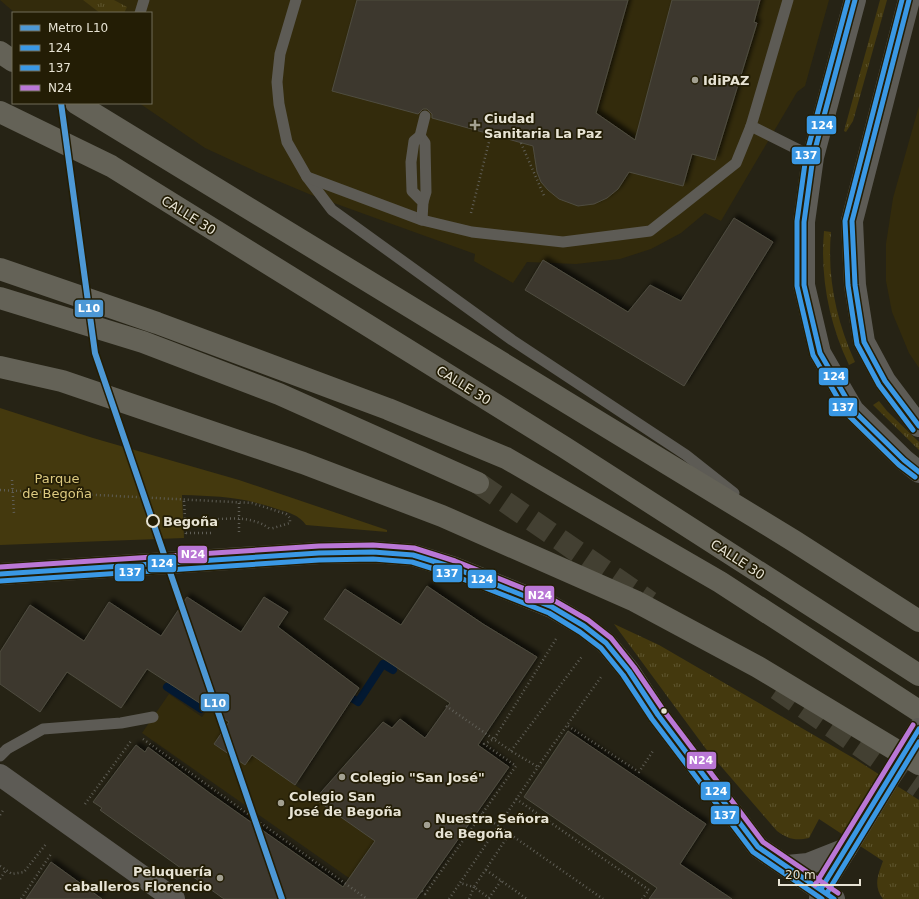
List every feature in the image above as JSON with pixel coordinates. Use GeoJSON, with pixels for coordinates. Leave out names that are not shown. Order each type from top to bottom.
{"type":"FeatureCollection","features":[{"type":"Feature","properties":{"kind":"highway"},"geometry":{"type":"LineString","coordinates":[[0,52],[12,60]]}},
{"type":"Feature","properties":{"kind":"highway"},"geometry":{"type":"LineString","coordinates":[[78,104],[794,541],[919,621]]}},
{"type":"Feature","properties":{"kind":"highway","name":"CALLE 30"},"geometry":{"type":"LineString","coordinates":[[0,112],[111,166],[564,447],[919,675]]}},
{"type":"Feature","properties":{"kind":"highway"},"geometry":{"type":"LineString","coordinates":[[0,269],[157,323],[388,409],[506,458],[720,582],[919,711]]}},
{"type":"Feature","properties":{"kind":"highway"},"geometry":{"type":"LineString","coordinates":[[0,298],[144,342],[279,394],[478,484]]}},
{"type":"Feature","properties":{"kind":"highway"},"geometry":{"type":"LineString","coordinates":[[0,366],[70,384],[303,463],[442,516],[636,601],[758,667],[919,764]]}},
{"type":"Feature","properties":{"kind":"street"},"geometry":{"type":"LineString","coordinates":[[855,0],[813,158],[804,222],[804,285],[820,353],[853,410],[904,460],[919,472]]}},
{"type":"Feature","properties":{"kind":"street"},"geometry":{"type":"LineString","coordinates":[[909,0],[852,221],[855,286],[864,342],[885,382],[919,426]]}},
{"type":"Feature","properties":{"kind":"street"},"geometry":{"type":"LineString","coordinates":[[0,574],[319,553],[373,552],[413,555],[452,566],[552,607],[584,626],[606,643],[629,670],[658,715],[758,846],[787,866],[825,896],[846,849],[919,729]]}},
{"type":"Feature","properties":{"kind":"street"},"geometry":{"type":"LineString","coordinates":[[0,775],[174,899]]}},
{"type":"Feature","properties":{"kind":"street"},"geometry":{"type":"LineString","coordinates":[[787,866],[808,864],[846,849]]}},
{"type":"Feature","properties":{"kind":"lane"},"geometry":{"type":"LineString","coordinates":[[140,12],[144,0]]}},
{"type":"Feature","properties":{"kind":"lane"},"geometry":{"type":"LineString","coordinates":[[296,0],[280,54],[277,82],[279,104],[287,142],[307,177],[332,210],[512,340],[686,455],[794,541]]}},
{"type":"Feature","properties":{"kind":"lane"},"geometry":{"type":"LineString","coordinates":[[307,177],[422,220],[472,232],[563,242],[650,230],[736,162],[751,126],[788,0]]}},
{"type":"Feature","properties":{"kind":"lane"},"geometry":{"type":"LineString","coordinates":[[422,220],[424,202],[412,191],[411,162],[414,141],[420,136],[425,116]]}},
{"type":"Feature","properties":{"kind":"lane"},"geometry":{"type":"LineString","coordinates":[[751,126],[813,158]]}},
{"type":"Feature","properties":{"kind":"lane"},"geometry":{"type":"LineString","coordinates":[[0,756],[7,749],[43,729],[121,723],[153,717]]}},
{"type":"Feature","properties":{"kind":"path"},"geometry":{"type":"LineString","coordinates":[[470,217],[490,138]]}},
{"type":"Feature","properties":{"kind":"path"},"geometry":{"type":"LineString","coordinates":[[521,143],[545,198]]}},
{"type":"Feature","properties":{"kind":"path"},"geometry":{"type":"LineString","coordinates":[[12,480],[14,514]]}},
{"type":"Feature","properties":{"kind":"path"},"geometry":{"type":"LineString","coordinates":[[0,490],[184,501],[252,503],[286,514],[290,518],[290,523],[270,528]]}},
{"type":"Feature","properties":{"kind":"path"},"geometry":{"type":"LineString","coordinates":[[184,501],[186,538]]}},
{"type":"Feature","properties":{"kind":"path"},"geometry":{"type":"LineString","coordinates":[[232,532],[240,532],[239,502]]}},
{"type":"Feature","properties":{"kind":"path"},"geometry":{"type":"LineString","coordinates":[[194,520],[240,518],[260,522]]}},
{"type":"Feature","properties":{"kind":"path"},"geometry":{"type":"LineString","coordinates":[[186,534],[217,533]]}},
{"type":"Feature","properties":{"kind":"path"},"geometry":{"type":"LineString","coordinates":[[422,891],[425,894],[516,766],[484,744],[494,739],[558,635]]}},
{"type":"Feature","properties":{"kind":"path"},"geometry":{"type":"LineString","coordinates":[[511,751],[584,652]]}},
{"type":"Feature","properties":{"kind":"path"},"geometry":{"type":"LineString","coordinates":[[449,899],[516,799],[605,672]]}},
{"type":"Feature","properties":{"kind":"path"},"geometry":{"type":"LineString","coordinates":[[446,706],[511,751],[538,767]]}},
{"type":"Feature","properties":{"kind":"path"},"geometry":{"type":"LineString","coordinates":[[568,726],[639,772],[657,746]]}},
{"type":"Feature","properties":{"kind":"path"},"geometry":{"type":"LineString","coordinates":[[142,739],[367,899]]}},
{"type":"Feature","properties":{"kind":"path"},"geometry":{"type":"LineString","coordinates":[[85,804],[131,740]]}},
{"type":"Feature","properties":{"kind":"path"},"geometry":{"type":"LineString","coordinates":[[541,753],[545,757]]}},
{"type":"Feature","properties":{"kind":"path"},"geometry":{"type":"LineString","coordinates":[[516,799],[649,890],[642,899]]}},
{"type":"Feature","properties":{"kind":"path"},"geometry":{"type":"LineString","coordinates":[[481,814],[603,899]]}},
{"type":"Feature","properties":{"kind":"path"},"geometry":{"type":"LineString","coordinates":[[469,899],[474,887],[510,833]]}},
{"type":"Feature","properties":{"kind":"path"},"geometry":{"type":"LineString","coordinates":[[0,866],[12,874],[24,872],[46,844]]}},
{"type":"Feature","properties":{"kind":"path"},"geometry":{"type":"LineString","coordinates":[[21,899],[52,854]]}},
{"type":"Feature","properties":{"kind":"path"},"geometry":{"type":"LineString","coordinates":[[0,879],[6,870]]}},
{"type":"Feature","properties":{"kind":"path"},"geometry":{"type":"LineString","coordinates":[[486,870],[527,899]]}},
{"type":"Feature","properties":{"kind":"path"},"geometry":{"type":"LineString","coordinates":[[460,883],[474,887],[488,899],[502,881]]}},
{"type":"Feature","properties":{"kind":"shaded area","name":"Ciudad Sanitaria La Paz"},"geometry":{"type":"Polygon","coordinates":[[[0,0],[829,0],[805,86],[797,92],[721,221],[705,213],[681,233],[651,249],[620,259],[576,264],[527,262],[513,283],[474,261],[475,254],[309,194],[205,148],[140,104],[152,104],[152,12],[14,12],[0,0]]]}},
{"type":"Feature","properties":{"kind":"shaded area"},"geometry":{"type":"Polygon","coordinates":[[[919,106],[919,368],[909,353],[892,312],[886,281],[886,244],[893,198],[919,106]]]}},
{"type":"Feature","properties":{"kind":"shaded area","name":"Colegio San José de Begoña"},"geometry":{"type":"Polygon","coordinates":[[[229,680],[243,700],[214,744],[245,765],[252,755],[375,841],[358,865],[379,899],[142,733],[169,694],[202,717],[229,680]]]}},
{"type":"Feature","properties":{"kind":"green space"},"geometry":{"type":"Polygon","coordinates":[[[83,0],[114,0],[127,7],[124,12],[99,12],[83,0]]]}},
{"type":"Feature","properties":{"kind":"green space"},"geometry":{"type":"Polygon","coordinates":[[[880,0],[887,0],[853,121],[846,132],[844,131],[880,0]]]}},
{"type":"Feature","properties":{"kind":"green space"},"geometry":{"type":"Polygon","coordinates":[[[824,231],[831,232],[830,265],[834,298],[848,346],[855,362],[849,365],[836,333],[828,300],[823,265],[824,231]]]}},
{"type":"Feature","properties":{"kind":"green space"},"geometry":{"type":"Polygon","coordinates":[[[879,401],[887,411],[919,442],[919,450],[873,405],[879,401]]]}},
{"type":"Feature","properties":{"kind":"green space","name":"Parque de Begoña"},"geometry":{"type":"Polygon","coordinates":[[[0,408],[93,438],[239,480],[387,530],[387,532],[306,525],[293,514],[253,502],[218,497],[182,495],[184,538],[0,545],[0,408]]]}},
{"type":"Feature","properties":{"kind":"green space"},"geometry":{"type":"Polygon","coordinates":[[[614,624],[659,645],[855,759],[919,800],[919,899],[883,899],[878,890],[877,880],[883,861],[819,819],[809,838],[792,839],[777,831],[706,749],[614,624]]]}},
{"type":"Feature","properties":{"kind":"building"},"geometry":{"type":"Polygon","coordinates":[[[357,0],[628,0],[596,113],[635,140],[672,0],[760,0],[754,22],[757,23],[715,160],[692,154],[683,186],[629,172],[618,189],[607,198],[594,204],[578,206],[559,199],[541,182],[537,172],[533,146],[432,118],[432,114],[427,109],[423,109],[418,114],[332,91],[357,0]]]}},
{"type":"Feature","properties":{"kind":"building"},"geometry":{"type":"Polygon","coordinates":[[[734,218],[773,242],[684,386],[525,290],[543,260],[628,312],[650,285],[681,301],[734,218]]]}},
{"type":"Feature","properties":{"kind":"building"},"geometry":{"type":"Polygon","coordinates":[[[427,586],[483,624],[537,657],[478,745],[509,767],[416,899],[224,899],[100,810],[102,808],[93,802],[136,745],[145,752],[148,747],[211,794],[343,887],[375,841],[315,799],[383,722],[392,728],[400,719],[425,738],[450,703],[324,619],[345,589],[401,625],[427,586]]]}},
{"type":"Feature","properties":{"kind":"building"},"geometry":{"type":"Polygon","coordinates":[[[187,597],[241,632],[264,597],[288,612],[278,627],[359,688],[295,785],[252,755],[245,765],[214,744],[229,722],[147,669],[121,708],[67,672],[40,712],[0,684],[0,652],[30,605],[84,641],[109,602],[161,636],[187,597]]]}},
{"type":"Feature","properties":{"kind":"building"},"geometry":{"type":"Polygon","coordinates":[[[568,731],[706,824],[680,864],[732,899],[649,899],[657,888],[524,797],[568,731]]]}},
{"type":"Feature","properties":{"kind":"building"},"geometry":{"type":"Polygon","coordinates":[[[51,862],[102,899],[26,899],[51,862]]]}},
{"type":"Feature","properties":{"kind":"waterway"},"geometry":{"type":"LineString","coordinates":[[344,693],[358,702],[383,664],[393,670]]}},
{"type":"Feature","properties":{"kind":"waterway"},"geometry":{"type":"LineString","coordinates":[[167,687],[201,709],[209,697]]}},
{"type":"Feature","properties":{"kind":"tunnel"},"geometry":{"type":"LineString","coordinates":[[478,483],[650,602]]}},
{"type":"Feature","properties":{"kind":"tunnel"},"geometry":{"type":"LineString","coordinates":[[777,689],[919,787]]}},
{"type":"Feature","properties":{"kind":"metro line","name":"L10"},"geometry":{"type":"LineString","coordinates":[[61,104],[95,353],[282,899]]}},
{"type":"Feature","properties":{"kind":"transit line","name":"137"},"geometry":{"type":"LineString","coordinates":[[848,0],[806,156],[797,221],[797,286],[813,355],[847,414],[899,465],[915,477]]}},
{"type":"Feature","properties":{"kind":"transit line","name":"124"},"geometry":{"type":"LineString","coordinates":[[855,0],[813,157],[804,222],[804,285],[820,353],[853,410],[904,460],[919,472]]}},
{"type":"Feature","properties":{"kind":"transit line","name":"137"},"geometry":{"type":"LineString","coordinates":[[902,0],[845,221],[848,285],[857,344],[879,385],[913,430]]}},
{"type":"Feature","properties":{"kind":"transit line","name":"124"},"geometry":{"type":"LineString","coordinates":[[909,0],[852,221],[855,285],[864,342],[885,381],[919,426]]}},
{"type":"Feature","properties":{"kind":"transit line","name":"N24"},"geometry":{"type":"LineString","coordinates":[[0,567],[319,546],[373,545],[414,548],[455,561],[555,601],[588,620],[611,638],[763,842],[838,893]]}},
{"type":"Feature","properties":{"kind":"transit line","name":"124"},"geometry":{"type":"LineString","coordinates":[[0,574],[319,553],[373,552],[413,555],[452,567],[552,607],[584,626],[606,643],[629,671],[658,715],[758,847],[834,899]]}},
{"type":"Feature","properties":{"kind":"transit line","name":"137"},"geometry":{"type":"LineString","coordinates":[[0,581],[319,560],[373,559],[412,562],[450,574],[549,613],[580,632],[601,648],[623,675],[652,719],[753,852],[822,899]]}},
{"type":"Feature","properties":{"kind":"transit line","name":"N24"},"geometry":{"type":"LineString","coordinates":[[815,885],[913,725]]}},
{"type":"Feature","properties":{"kind":"transit line","name":"124"},"geometry":{"type":"LineString","coordinates":[[821,889],[919,729]]}},
{"type":"Feature","properties":{"kind":"transit line","name":"137"},"geometry":{"type":"LineString","coordinates":[[827,893],[919,742]]}},
{"type":"Feature","properties":{"kind":"place","name":"IdiPAZ"},"geometry":{"type":"Point","coordinates":[695,80]}},
{"type":"Feature","properties":{"kind":"place","name":"Ciudad Sanitaria La Paz"},"geometry":{"type":"Point","coordinates":[475,125]}},
{"type":"Feature","properties":{"kind":"place","name":"Begoña"},"geometry":{"type":"Point","coordinates":[153,521]}},
{"type":"Feature","properties":{"kind":"place","name":"Colegio \"San José\""},"geometry":{"type":"Point","coordinates":[342,777]}},
{"type":"Feature","properties":{"kind":"place","name":"Colegio San José de Begoña"},"geometry":{"type":"Point","coordinates":[281,803]}},
{"type":"Feature","properties":{"kind":"place","name":"Nuestra Señora de Begoña"},"geometry":{"type":"Point","coordinates":[427,825]}},
{"type":"Feature","properties":{"kind":"place","name":"Peluquería caballeros Florencio"},"geometry":{"type":"Point","coordinates":[220,878]}}]}
